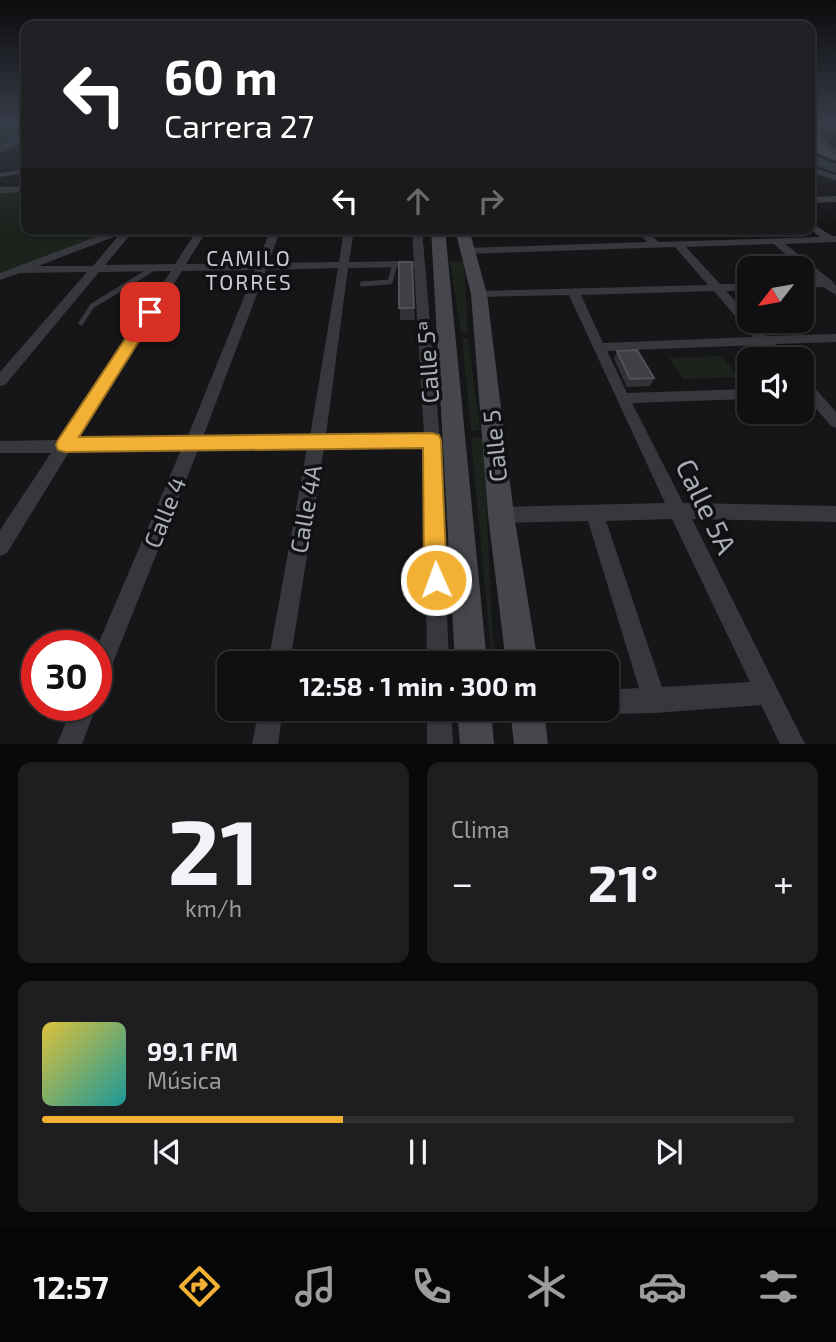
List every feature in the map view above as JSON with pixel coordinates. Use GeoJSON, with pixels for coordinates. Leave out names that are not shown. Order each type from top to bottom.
{"type":"FeatureCollection","features":[{"type":"Feature","properties":{"kind":"main road","name":"Calle 5"},"geometry":{"type":"LineString","coordinates":[[439,235],[470,651]]}},
{"type":"Feature","properties":{"kind":"main road","name":"Calle 5"},"geometry":{"type":"LineString","coordinates":[[466,245],[479,295],[501,515],[520,651]]}},
{"type":"Feature","properties":{"kind":"main road"},"geometry":{"type":"LineString","coordinates":[[441,254],[454,258],[466,245]]}},
{"type":"Feature","properties":{"kind":"main road"},"geometry":{"type":"LineString","coordinates":[[475,721],[477,744]]}},
{"type":"Feature","properties":{"kind":"main road"},"geometry":{"type":"LineString","coordinates":[[528,721],[531,744]]}},
{"type":"Feature","properties":{"kind":"street"},"geometry":{"type":"LineString","coordinates":[[815,171],[836,178]]}},
{"type":"Feature","properties":{"kind":"street"},"geometry":{"type":"LineString","coordinates":[[0,174],[21,172]]}},
{"type":"Feature","properties":{"kind":"street"},"geometry":{"type":"LineString","coordinates":[[0,190],[21,189]]}},
{"type":"Feature","properties":{"kind":"street"},"geometry":{"type":"LineString","coordinates":[[815,200],[836,199]]}},
{"type":"Feature","properties":{"kind":"street"},"geometry":{"type":"LineString","coordinates":[[815,228],[833,239]]}},
{"type":"Feature","properties":{"kind":"street"},"geometry":{"type":"LineString","coordinates":[[1,277],[112,235]]}},
{"type":"Feature","properties":{"kind":"street"},"geometry":{"type":"LineString","coordinates":[[0,381],[123,235]]}},
{"type":"Feature","properties":{"kind":"street"},"geometry":{"type":"LineString","coordinates":[[0,547],[200,235]]}},
{"type":"Feature","properties":{"kind":"street","name":"Calle 4"},"geometry":{"type":"LineString","coordinates":[[112,638],[274,235]]}},
{"type":"Feature","properties":{"kind":"street","name":"Calle 4A"},"geometry":{"type":"LineString","coordinates":[[281,651],[348,235]]}},
{"type":"Feature","properties":{"kind":"street","name":"Calle 5ª"},"geometry":{"type":"LineString","coordinates":[[418,235],[432,440],[438,651]]}},
{"type":"Feature","properties":{"kind":"street"},"geometry":{"type":"LineString","coordinates":[[646,235],[654,245]]}},
{"type":"Feature","properties":{"kind":"street"},"geometry":{"type":"LineString","coordinates":[[466,245],[654,245],[833,239]]}},
{"type":"Feature","properties":{"kind":"street"},"geometry":{"type":"LineString","coordinates":[[776,241],[833,286]]}},
{"type":"Feature","properties":{"kind":"street"},"geometry":{"type":"LineString","coordinates":[[678,244],[770,347]]}},
{"type":"Feature","properties":{"kind":"street"},"geometry":{"type":"LineString","coordinates":[[19,270],[420,264]]}},
{"type":"Feature","properties":{"kind":"street"},"geometry":{"type":"LineString","coordinates":[[814,285],[833,286]]}},
{"type":"Feature","properties":{"kind":"street"},"geometry":{"type":"LineString","coordinates":[[479,295],[737,287]]}},
{"type":"Feature","properties":{"kind":"street","name":"Calle 5A"},"geometry":{"type":"LineString","coordinates":[[573,291],[622,398],[793,744]]}},
{"type":"Feature","properties":{"kind":"street"},"geometry":{"type":"LineString","coordinates":[[599,347],[836,338]]}},
{"type":"Feature","properties":{"kind":"street"},"geometry":{"type":"LineString","coordinates":[[622,398],[737,394]]}},
{"type":"Feature","properties":{"kind":"street"},"geometry":{"type":"LineString","coordinates":[[814,398],[833,416]]}},
{"type":"Feature","properties":{"kind":"street"},"geometry":{"type":"LineString","coordinates":[[0,447],[432,440]]}},
{"type":"Feature","properties":{"kind":"street"},"geometry":{"type":"LineString","coordinates":[[501,515],[679,511],[836,514]]}},
{"type":"Feature","properties":{"kind":"street"},"geometry":{"type":"LineString","coordinates":[[595,513],[655,701]]}},
{"type":"Feature","properties":{"kind":"street"},"geometry":{"type":"LineString","coordinates":[[619,702],[766,693]]}},
{"type":"Feature","properties":{"kind":"street"},"geometry":{"type":"LineString","coordinates":[[69,744],[78,721]]}},
{"type":"Feature","properties":{"kind":"street"},"geometry":{"type":"LineString","coordinates":[[265,744],[269,721]]}},
{"type":"Feature","properties":{"kind":"street"},"geometry":{"type":"LineString","coordinates":[[439,721],[440,744]]}},
{"type":"Feature","properties":{"kind":"lane"},"geometry":{"type":"LineString","coordinates":[[362,284],[385,283],[393,279],[395,264]]}},
{"type":"Feature","properties":{"kind":"lane"},"geometry":{"type":"LineString","coordinates":[[81,323],[92,306],[154,268]]}},
{"type":"Feature","properties":{"kind":"lane"},"geometry":{"type":"LineString","coordinates":[[372,295],[374,284]]}},
{"type":"Feature","properties":{"kind":"shaded area"},"geometry":{"type":"Polygon","coordinates":[[[21,190],[21,235],[105,235],[0,274],[0,192],[21,190]]]}},
{"type":"Feature","properties":{"kind":"shaded area"},"geometry":{"type":"Polygon","coordinates":[[[450,261],[464,261],[468,333],[461,333],[450,261]]]}},
{"type":"Feature","properties":{"kind":"shaded area"},"geometry":{"type":"Polygon","coordinates":[[[462,338],[468,338],[480,430],[471,431],[462,338]]]}},
{"type":"Feature","properties":{"kind":"shaded area"},"geometry":{"type":"Polygon","coordinates":[[[722,356],[737,377],[683,379],[669,358],[722,356]]]}},
{"type":"Feature","properties":{"kind":"shaded area"},"geometry":{"type":"Polygon","coordinates":[[[483,437],[493,651],[491,651],[471,438],[483,437]]]}},
{"type":"Feature","properties":{"kind":"building"},"geometry":{"type":"Polygon","coordinates":[[[399,262],[412,262],[414,308],[399,308],[399,262]]]}},
{"type":"Feature","properties":{"kind":"building"},"geometry":{"type":"Polygon","coordinates":[[[637,350],[654,378],[630,379],[617,351],[637,350]]]}},
{"type":"Feature","properties":{"kind":"waterway"},"geometry":{"type":"LineString","coordinates":[[815,160],[836,169]]}},
{"type":"Feature","properties":{"kind":"district","name":"CAMILO TORRES"},"geometry":{"type":"Point","coordinates":[249,269]}},
{"type":"Feature","properties":{"kind":"route"},"geometry":{"type":"LineString","coordinates":[[150,312],[65,445],[432,440],[436,580]]}}]}
